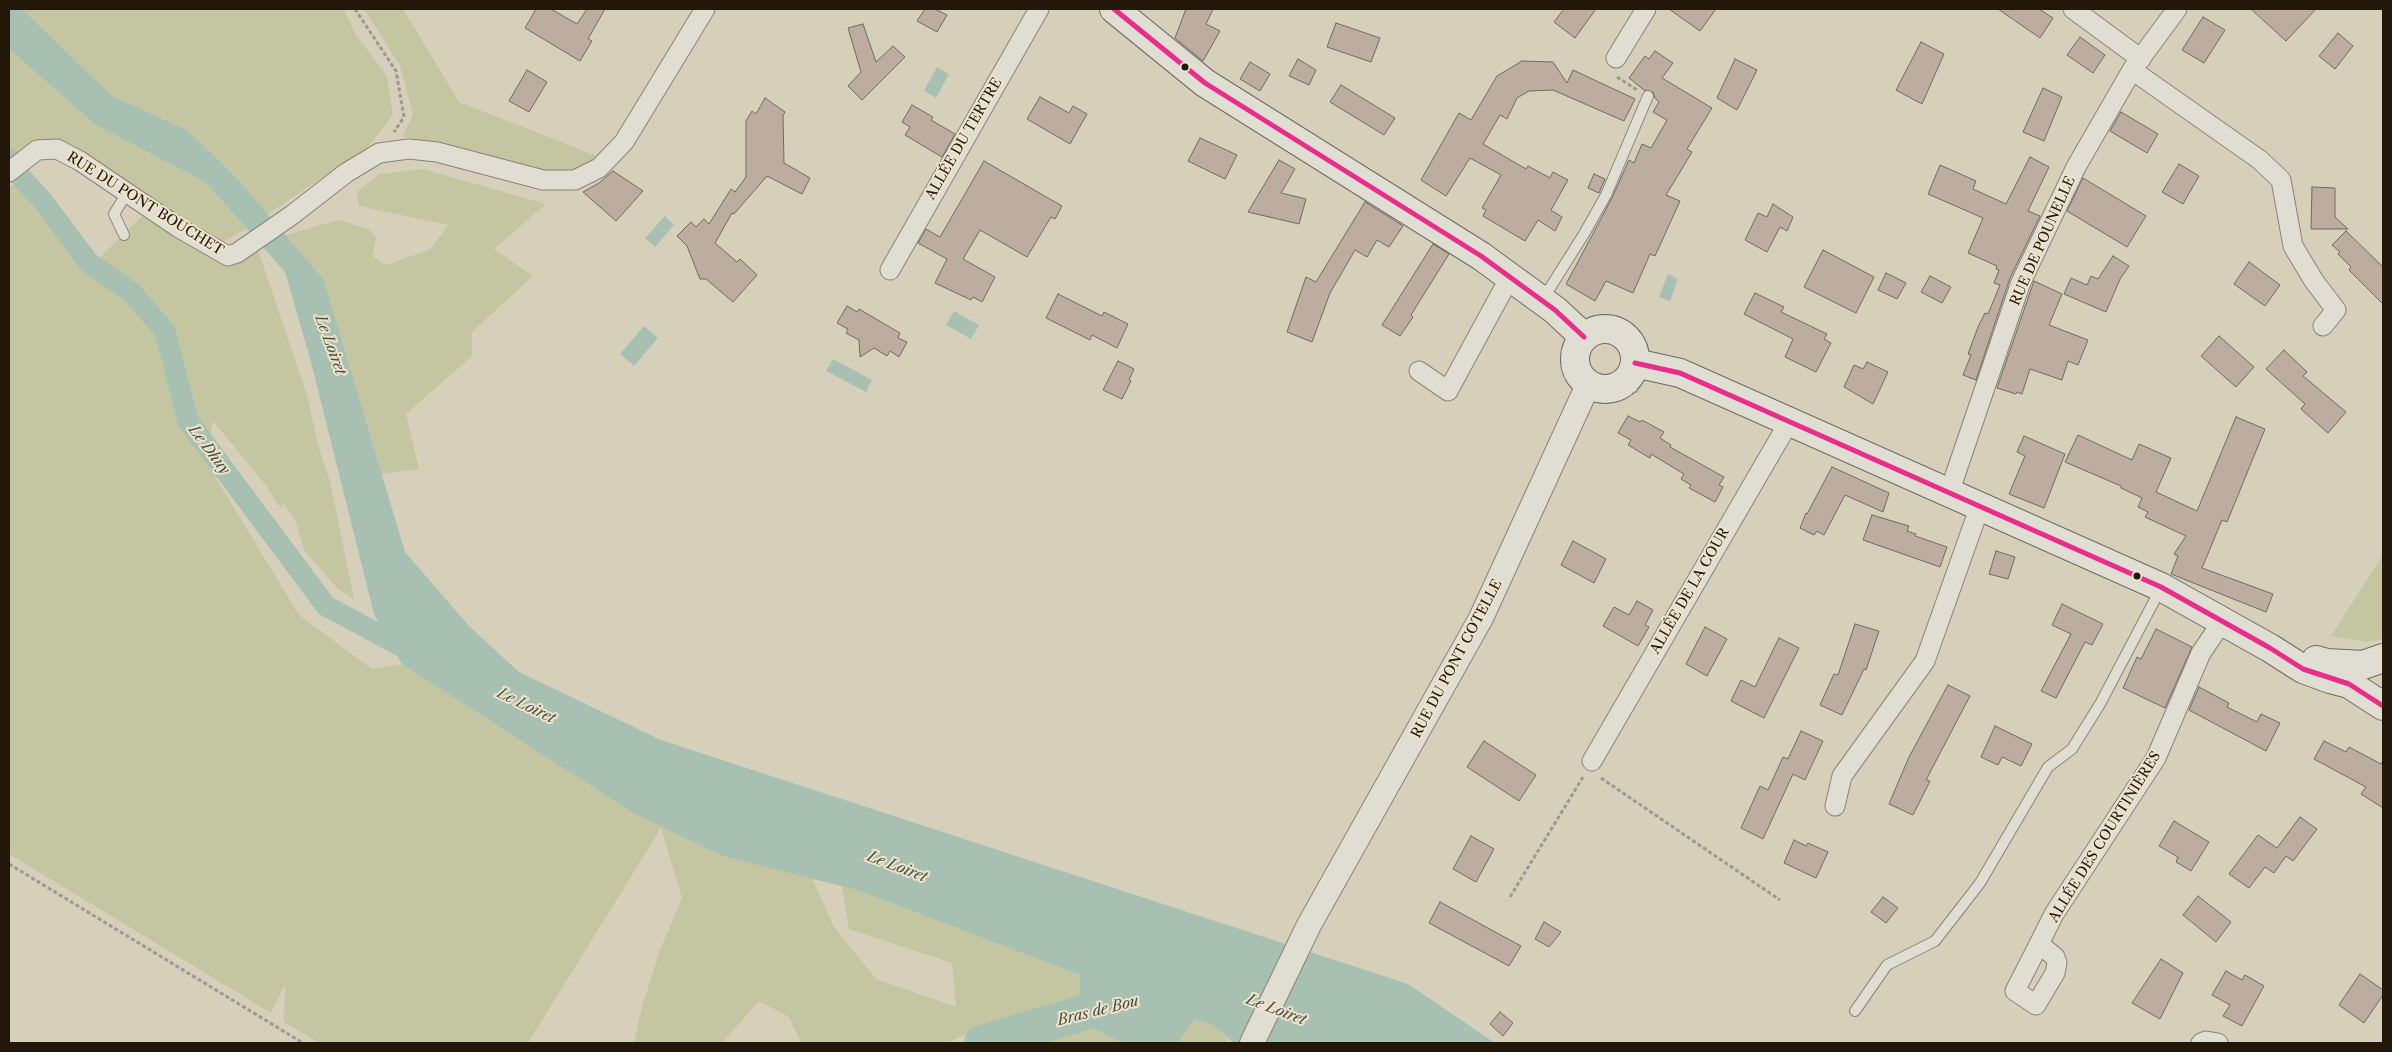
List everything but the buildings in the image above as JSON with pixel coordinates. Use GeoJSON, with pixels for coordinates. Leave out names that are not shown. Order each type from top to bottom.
{"type":"FeatureCollection","features":[{"type":"Feature","properties":{"kind":"main road"},"geometry":{"type":"LineString","coordinates":[[1130,14],[1205,83],[1482,256],[1542,300],[1584,336]]}},
{"type":"Feature","properties":{"kind":"main road"},"geometry":{"type":"LineString","coordinates":[[1601,329],[1619,332],[1632,345],[1635,363],[1627,380],[1619,386],[1598,389],[1588,385],[1581,379],[1574,362],[1575,352],[1584,336],[1601,329]]}},
{"type":"Feature","properties":{"kind":"main road"},"geometry":{"type":"LineString","coordinates":[[1635,363],[1680,373],[2161,587],[2270,648],[2303,669],[2349,684],[2383,706]]}},
{"type":"Feature","properties":{"kind":"main road"},"geometry":{"type":"LineString","coordinates":[[2270,648],[2327,663],[2363,665],[2383,658]]}},
{"type":"Feature","properties":{"kind":"main road"},"geometry":{"type":"LineString","coordinates":[[2383,658],[2373,671],[2370,681],[2376,699],[2383,706]]}},
{"type":"Feature","properties":{"kind":"street","name":"RUE DU PONT BOUCHET"},"geometry":{"type":"LineString","coordinates":[[9,172],[37,150],[57,150],[80,161],[228,256],[237,253],[292,215],[346,173],[380,153],[409,149],[438,152],[543,180],[575,180],[599,168],[624,142],[705,9]]}},
{"type":"Feature","properties":{"kind":"street","name":"ALLÉE DU TERTRE"},"geometry":{"type":"LineString","coordinates":[[890,270],[1039,9]]}},
{"type":"Feature","properties":{"kind":"street"},"geometry":{"type":"LineString","coordinates":[[1616,58],[1646,9]]}},
{"type":"Feature","properties":{"kind":"street"},"geometry":{"type":"LineString","coordinates":[[2073,9],[2137,64],[2260,160],[2281,180],[2293,246],[2314,282],[2336,310],[2323,326]]}},
{"type":"Feature","properties":{"kind":"street","name":"RUE DE POUNELLE"},"geometry":{"type":"LineString","coordinates":[[1949,493],[2021,282],[2076,167],[2137,64],[2177,9]]}},
{"type":"Feature","properties":{"kind":"street"},"geometry":{"type":"LineString","coordinates":[[1419,371],[1448,391],[1510,276]]}},
{"type":"Feature","properties":{"kind":"street","name":"RUE DU PONT COTELLE"},"geometry":{"type":"LineString","coordinates":[[1252,1043],[1310,925],[1481,618],[1588,385]]}},
{"type":"Feature","properties":{"kind":"street","name":"ALLÉE DE LA COUR"},"geometry":{"type":"LineString","coordinates":[[1592,761],[1789,422]]}},
{"type":"Feature","properties":{"kind":"street"},"geometry":{"type":"LineString","coordinates":[[1835,806],[1842,776],[1925,661],[1980,506]]}},
{"type":"Feature","properties":{"kind":"street","name":"ALLÉE DES COURTINIÈRES"},"geometry":{"type":"LineString","coordinates":[[2039,944],[2054,914],[2156,758],[2201,653],[2222,622]]}},
{"type":"Feature","properties":{"kind":"street"},"geometry":{"type":"LineString","coordinates":[[2201,1043],[2206,1041],[2218,1043]]}},
{"type":"Feature","properties":{"kind":"lane"},"geometry":{"type":"LineString","coordinates":[[1542,300],[1584,234],[1606,195],[1648,96]]}},
{"type":"Feature","properties":{"kind":"lane"},"geometry":{"type":"LineString","coordinates":[[124,235],[114,214],[127,192]]}},
{"type":"Feature","properties":{"kind":"lane"},"geometry":{"type":"LineString","coordinates":[[1854,1011],[1887,965],[1935,941],[1980,883],[2048,767],[2072,749],[2100,704],[2161,587]]}},
{"type":"Feature","properties":{"kind":"path"},"geometry":{"type":"LineString","coordinates":[[355,9],[396,71],[404,117],[380,153]]}},
{"type":"Feature","properties":{"kind":"path"},"geometry":{"type":"LineString","coordinates":[[1616,58],[1611,73],[1648,96]]}},
{"type":"Feature","properties":{"kind":"path"},"geometry":{"type":"LineString","coordinates":[[1510,897],[1592,761]]}},
{"type":"Feature","properties":{"kind":"path"},"geometry":{"type":"LineString","coordinates":[[1592,761],[1597,775],[1780,900]]}},
{"type":"Feature","properties":{"kind":"path"},"geometry":{"type":"LineString","coordinates":[[9,864],[303,1043]]}},
{"type":"Feature","properties":{"kind":"green space"},"geometry":{"type":"Polygon","coordinates":[[[22,9],[344,9],[356,35],[387,76],[393,115],[368,147],[268,214],[238,179],[187,130],[112,96],[22,9]]]}},
{"type":"Feature","properties":{"kind":"green space"},"geometry":{"type":"Polygon","coordinates":[[[364,9],[403,9],[459,102],[597,156],[577,170],[563,174],[403,136],[413,115],[400,66],[364,9]]]}},
{"type":"Feature","properties":{"kind":"green space"},"geometry":{"type":"Polygon","coordinates":[[[9,49],[96,125],[205,182],[246,229],[221,243],[91,157],[54,141],[9,161],[9,49]]]}},
{"type":"Feature","properties":{"kind":"green space"},"geometry":{"type":"Polygon","coordinates":[[[423,169],[546,204],[494,249],[533,276],[472,332],[472,356],[406,414],[419,469],[382,474],[324,280],[286,235],[338,220],[369,229],[376,238],[372,256],[386,265],[431,249],[448,225],[359,206],[357,192],[380,174],[423,169]]]}},
{"type":"Feature","properties":{"kind":"green space"},"geometry":{"type":"Polygon","coordinates":[[[15,183],[85,272],[144,214],[227,267],[257,247],[307,395],[318,445],[330,481],[354,599],[338,589],[304,550],[296,521],[283,503],[281,508],[276,502],[268,488],[213,421],[205,460],[299,615],[372,669],[402,664],[633,813],[722,856],[812,878],[834,927],[876,979],[956,1007],[952,963],[849,929],[842,886],[857,890],[1080,975],[1079,1001],[969,1033],[947,1043],[801,1043],[789,1017],[759,1001],[722,1043],[635,1043],[642,1007],[660,950],[682,898],[661,828],[528,1043],[319,1043],[284,1022],[285,984],[271,1013],[9,854],[9,188],[15,183]]]}},
{"type":"Feature","properties":{"kind":"green space"},"geometry":{"type":"Polygon","coordinates":[[[2383,555],[2383,639],[2367,642],[2331,636],[2383,555]]]}},
{"type":"Feature","properties":{"kind":"green space"},"geometry":{"type":"Polygon","coordinates":[[[1195,1019],[1212,1025],[1228,1039],[1225,1043],[1177,1043],[1195,1019]]]}},
{"type":"Feature","properties":{"kind":"green space"},"geometry":{"type":"Polygon","coordinates":[[[1094,1029],[1123,1043],[1034,1043],[1050,1038],[1094,1029]]]}},
{"type":"Feature","properties":{"kind":"water","name":"Le Loiret"},"geometry":{"type":"Polygon","coordinates":[[[9,9],[22,9],[112,96],[187,130],[238,179],[324,280],[405,552],[470,627],[519,672],[661,740],[1408,984],[1495,1043],[1234,1043],[1212,1025],[1195,1019],[1177,1043],[1123,1043],[1094,1029],[1079,1001],[1080,975],[857,890],[722,856],[633,813],[402,664],[374,614],[310,358],[285,272],[205,182],[96,125],[9,49],[9,9]]]}},
{"type":"Feature","properties":{"kind":"water"},"geometry":{"type":"Polygon","coordinates":[[[937,67],[949,74],[936,98],[924,91],[937,67]]]}},
{"type":"Feature","properties":{"kind":"water"},"geometry":{"type":"Polygon","coordinates":[[[665,216],[674,225],[655,247],[645,238],[665,216]]]}},
{"type":"Feature","properties":{"kind":"water"},"geometry":{"type":"Polygon","coordinates":[[[1668,274],[1678,279],[1670,301],[1659,297],[1668,274]]]}},
{"type":"Feature","properties":{"kind":"water"},"geometry":{"type":"Polygon","coordinates":[[[954,311],[979,325],[971,339],[946,325],[954,311]]]}},
{"type":"Feature","properties":{"kind":"water"},"geometry":{"type":"Polygon","coordinates":[[[644,326],[658,338],[634,366],[620,354],[644,326]]]}},
{"type":"Feature","properties":{"kind":"water"},"geometry":{"type":"Polygon","coordinates":[[[833,359],[872,380],[866,392],[826,371],[833,359]]]}},
{"type":"Feature","properties":{"kind":"waterway","name":"Le Dhuy"},"geometry":{"type":"LineString","coordinates":[[9,158],[18,174],[42,200],[89,263],[131,292],[165,331],[188,421],[326,606],[401,646],[414,647]]}},
{"type":"Feature","properties":{"kind":"waterway","name":"Bras de Bou"},"geometry":{"type":"LineString","coordinates":[[982,1043],[1106,1006],[1134,1001]]}},
{"type":"Feature","properties":{"kind":"transit line"},"geometry":{"type":"LineString","coordinates":[[1114,9],[1205,83],[1481,256],[1555,310],[1584,337]]}},
{"type":"Feature","properties":{"kind":"transit line"},"geometry":{"type":"LineString","coordinates":[[1635,363],[1680,373],[2161,587],[2270,648],[2303,669],[2349,684],[2383,706]]}}]}
